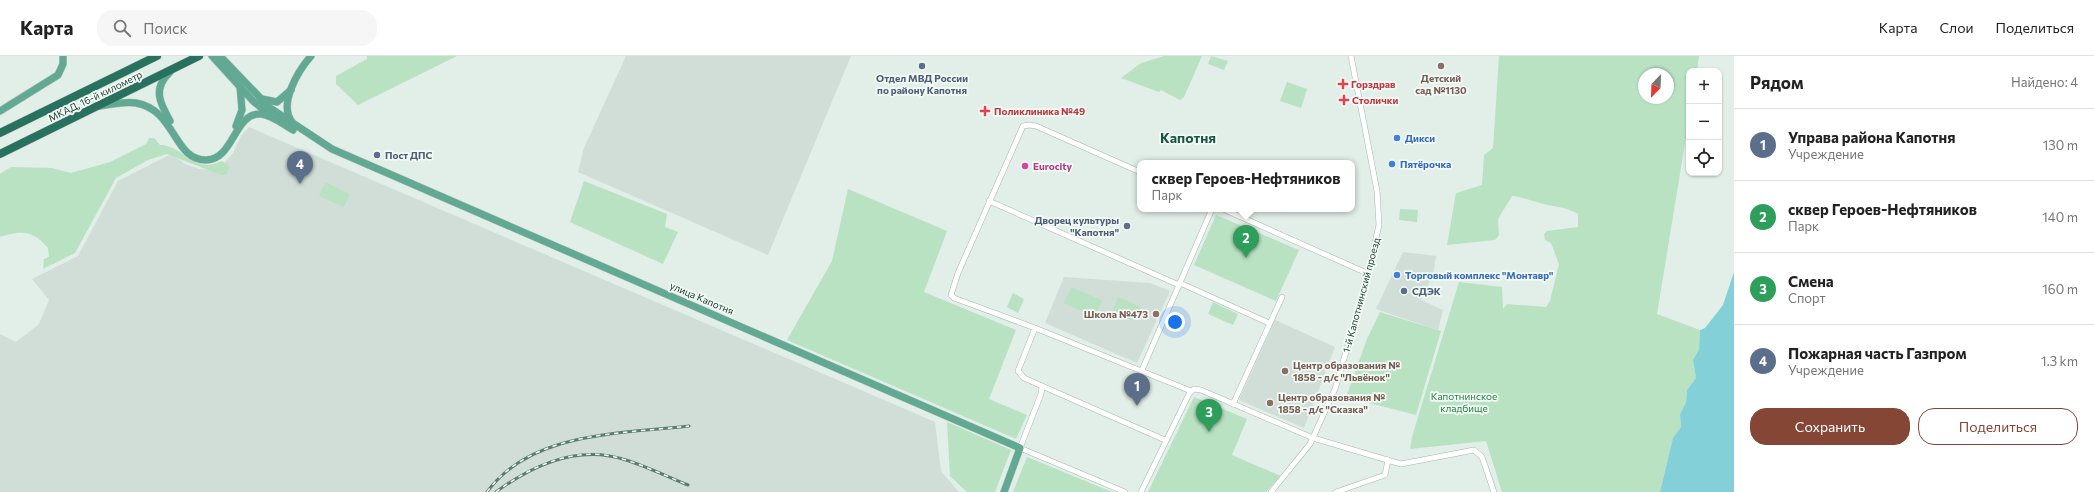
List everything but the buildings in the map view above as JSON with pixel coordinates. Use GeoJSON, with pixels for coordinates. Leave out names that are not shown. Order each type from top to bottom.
{"type":"FeatureCollection","features":[{"type":"Feature","properties":{"kind":"highway","name":"МКАД, 16-й километр"},"geometry":{"type":"LineString","coordinates":[[0,133],[157,56]]}},
{"type":"Feature","properties":{"kind":"highway","name":"МКАД, 16-й километр"},"geometry":{"type":"LineString","coordinates":[[0,154],[199,56]]}},
{"type":"Feature","properties":{"kind":"main road"},"geometry":{"type":"LineString","coordinates":[[0,111],[58,76],[63,64],[63,56]]}},
{"type":"Feature","properties":{"kind":"main road"},"geometry":{"type":"LineString","coordinates":[[212,56],[258,98],[296,127],[332,149]]}},
{"type":"Feature","properties":{"kind":"main road"},"geometry":{"type":"LineString","coordinates":[[220,56],[240,87],[276,120]]}},
{"type":"Feature","properties":{"kind":"main road"},"geometry":{"type":"LineString","coordinates":[[296,127],[287,113],[287,109],[293,87],[311,56]]}},
{"type":"Feature","properties":{"kind":"main road"},"geometry":{"type":"LineString","coordinates":[[174,68],[163,78],[159,86],[160,100],[178,138],[190,153],[196,156],[211,157],[224,146],[241,117],[242,110],[240,87]]}},
{"type":"Feature","properties":{"kind":"main road"},"geometry":{"type":"LineString","coordinates":[[258,98],[266,101],[277,102],[293,87]]}},
{"type":"Feature","properties":{"kind":"main road"},"geometry":{"type":"LineString","coordinates":[[96,107],[125,103],[144,105],[166,121],[184,150],[190,155],[204,160],[211,160],[222,154],[244,121],[251,115],[261,114],[276,120],[315,143],[332,149]]}},
{"type":"Feature","properties":{"kind":"main road","name":"улица Капотня"},"geometry":{"type":"LineString","coordinates":[[332,149],[1020,448]]}},
{"type":"Feature","properties":{"kind":"main road"},"geometry":{"type":"LineString","coordinates":[[1004,492],[1020,448]]}},
{"type":"Feature","properties":{"kind":"street","name":"1-й Капотнинский проезд"},"geometry":{"type":"LineString","coordinates":[[1271,492],[1302,456],[1313,438],[1335,389],[1369,274],[1380,213],[1351,56]]}},
{"type":"Feature","properties":{"kind":"street"},"geometry":{"type":"LineString","coordinates":[[1137,171],[1036,126],[1026,124],[1023,126],[951,290],[951,295],[954,298],[1036,328],[1191,391],[1194,389],[1201,390],[1313,438],[1401,464],[1474,450],[1482,457],[1494,492]]}},
{"type":"Feature","properties":{"kind":"street"},"geometry":{"type":"LineString","coordinates":[[989,201],[1269,323]]}},
{"type":"Feature","properties":{"kind":"street"},"geometry":{"type":"LineString","coordinates":[[1142,370],[1211,212]]}},
{"type":"Feature","properties":{"kind":"street"},"geometry":{"type":"LineString","coordinates":[[1230,212],[1369,274]]}},
{"type":"Feature","properties":{"kind":"street"},"geometry":{"type":"LineString","coordinates":[[1233,404],[1282,297]]}},
{"type":"Feature","properties":{"kind":"street"},"geometry":{"type":"LineString","coordinates":[[1036,328],[1018,371],[1024,378],[1165,440]]}},
{"type":"Feature","properties":{"kind":"street"},"geometry":{"type":"LineString","coordinates":[[1042,386],[1041,394],[1020,448],[1125,492]]}},
{"type":"Feature","properties":{"kind":"street"},"geometry":{"type":"LineString","coordinates":[[1141,492],[1165,440],[1191,391]]}},
{"type":"Feature","properties":{"kind":"street"},"geometry":{"type":"LineString","coordinates":[[1336,492],[1385,475],[1388,460]]}},
{"type":"Feature","properties":{"kind":"shaded area"},"geometry":{"type":"Polygon","coordinates":[[[626,56],[851,56],[768,255],[578,172],[584,148],[626,56]]]}},
{"type":"Feature","properties":{"kind":"shaded area"},"geometry":{"type":"Polygon","coordinates":[[[249,127],[935,422],[941,471],[959,492],[0,492],[0,334],[16,342],[39,324],[49,300],[32,279],[78,256],[118,181],[171,154],[185,164],[199,169],[213,170],[224,163],[233,153],[241,136],[249,127]]]}},
{"type":"Feature","properties":{"kind":"shaded area"},"geometry":{"type":"Polygon","coordinates":[[[1403,252],[1436,256],[1433,275],[1421,300],[1443,310],[1438,330],[1376,309],[1403,252]]]}},
{"type":"Feature","properties":{"kind":"shaded area"},"geometry":{"type":"Polygon","coordinates":[[[1064,277],[1150,283],[1170,291],[1137,363],[1045,323],[1064,277]]]}},
{"type":"Feature","properties":{"kind":"shaded area"},"geometry":{"type":"Polygon","coordinates":[[[1275,320],[1335,347],[1304,428],[1239,400],[1275,320]]]}},
{"type":"Feature","properties":{"kind":"green space"},"geometry":{"type":"Polygon","coordinates":[[[367,56],[457,56],[358,105],[336,84],[336,76],[367,59],[367,56]]]}},
{"type":"Feature","properties":{"kind":"green space"},"geometry":{"type":"Polygon","coordinates":[[[1164,56],[1202,56],[1184,97],[1180,100],[1161,90],[1159,92],[1121,78],[1141,63],[1164,56]]]}},
{"type":"Feature","properties":{"kind":"green space"},"geometry":{"type":"Polygon","coordinates":[[[1211,56],[1228,61],[1224,70],[1208,64],[1211,56]]]}},
{"type":"Feature","properties":{"kind":"green space","name":"Капотнинское кладбище"},"geometry":{"type":"Polygon","coordinates":[[[1499,56],[1699,56],[1697,68],[1686,68],[1686,137],[1657,314],[1700,330],[1699,350],[1693,360],[1696,378],[1687,390],[1686,402],[1680,414],[1681,427],[1673,439],[1660,492],[1502,492],[1486,441],[1410,449],[1412,437],[1459,282],[1502,287],[1503,309],[1507,304],[1546,307],[1550,301],[1559,264],[1551,243],[1545,240],[1544,234],[1547,231],[1578,227],[1578,214],[1574,212],[1521,197],[1512,196],[1498,219],[1499,235],[1495,240],[1447,245],[1456,193],[1482,185],[1484,155],[1493,148],[1499,56]]]}},
{"type":"Feature","properties":{"kind":"green space"},"geometry":{"type":"Polygon","coordinates":[[[1287,82],[1307,89],[1301,108],[1280,101],[1287,82]]]}},
{"type":"Feature","properties":{"kind":"green space"},"geometry":{"type":"Polygon","coordinates":[[[149,138],[154,138],[160,145],[176,150],[203,165],[222,161],[230,167],[226,175],[221,175],[167,154],[148,160],[116,178],[75,253],[43,269],[44,259],[49,257],[48,248],[37,238],[26,233],[14,233],[0,237],[0,174],[11,167],[52,168],[71,173],[110,162],[146,144],[149,138]]]}},
{"type":"Feature","properties":{"kind":"green space"},"geometry":{"type":"Polygon","coordinates":[[[584,181],[667,214],[665,227],[678,232],[663,264],[570,222],[584,181]]]}},
{"type":"Feature","properties":{"kind":"green space"},"geometry":{"type":"Polygon","coordinates":[[[325,182],[350,194],[344,207],[319,196],[325,182]]]}},
{"type":"Feature","properties":{"kind":"green space"},"geometry":{"type":"Polygon","coordinates":[[[848,189],[947,231],[924,292],[1016,330],[989,399],[1027,415],[1016,439],[787,340],[832,261],[848,189]]]}},
{"type":"Feature","properties":{"kind":"green space"},"geometry":{"type":"Polygon","coordinates":[[[1400,209],[1418,210],[1417,222],[1399,220],[1400,209]]]}},
{"type":"Feature","properties":{"kind":"green space"},"geometry":{"type":"Polygon","coordinates":[[[1216,215],[1299,250],[1276,301],[1194,265],[1216,215]]]}},
{"type":"Feature","properties":{"kind":"green space"},"geometry":{"type":"Polygon","coordinates":[[[1071,287],[1102,300],[1095,317],[1064,303],[1071,287]]]}},
{"type":"Feature","properties":{"kind":"green space"},"geometry":{"type":"Polygon","coordinates":[[[1013,293],[1024,299],[1018,313],[1007,307],[1013,293]]]}},
{"type":"Feature","properties":{"kind":"green space"},"geometry":{"type":"Polygon","coordinates":[[[1118,297],[1141,307],[1134,321],[1112,311],[1118,297]]]}},
{"type":"Feature","properties":{"kind":"green space"},"geometry":{"type":"Polygon","coordinates":[[[1213,302],[1238,314],[1233,325],[1208,314],[1213,302]]]}},
{"type":"Feature","properties":{"kind":"green space"},"geometry":{"type":"Polygon","coordinates":[[[1380,312],[1441,331],[1416,415],[1346,397],[1367,339],[1380,312]]]}},
{"type":"Feature","properties":{"kind":"green space"},"geometry":{"type":"Polygon","coordinates":[[[1194,397],[1247,419],[1232,455],[1281,476],[1266,492],[1148,492],[1194,397]]]}},
{"type":"Feature","properties":{"kind":"green space"},"geometry":{"type":"Polygon","coordinates":[[[947,422],[1011,450],[995,492],[967,492],[950,476],[947,422]]]}},
{"type":"Feature","properties":{"kind":"green space"},"geometry":{"type":"Polygon","coordinates":[[[1027,457],[1112,492],[1013,492],[1027,457]]]}},
{"type":"Feature","properties":{"kind":"water"},"geometry":{"type":"Polygon","coordinates":[[[1734,272],[1734,492],[1660,492],[1673,438],[1681,427],[1680,414],[1686,402],[1687,390],[1696,378],[1693,360],[1699,350],[1700,330],[1705,328],[1723,305],[1734,272]]]}},
{"type":"Feature","properties":{"kind":"railway"},"geometry":{"type":"LineString","coordinates":[[487,492],[506,472],[528,457],[553,446],[607,434],[689,426]]}},
{"type":"Feature","properties":{"kind":"railway"},"geometry":{"type":"LineString","coordinates":[[496,492],[541,465],[574,456],[591,454],[626,460],[688,485]]}},
{"type":"Feature","properties":{"kind":"place","name":"Отдел МВД России по району Капотня"},"geometry":{"type":"Point","coordinates":[922,66]}},
{"type":"Feature","properties":{"kind":"place","name":"Детский сад №1130"},"geometry":{"type":"Point","coordinates":[1441,66]}},
{"type":"Feature","properties":{"kind":"place","name":"Горздрав"},"geometry":{"type":"Point","coordinates":[1343,84]}},
{"type":"Feature","properties":{"kind":"place","name":"Столички"},"geometry":{"type":"Point","coordinates":[1344,100]}},
{"type":"Feature","properties":{"kind":"place","name":"Поликлиника №49"},"geometry":{"type":"Point","coordinates":[985,111]}},
{"type":"Feature","properties":{"kind":"place","name":"Дикси"},"geometry":{"type":"Point","coordinates":[1397,138]}},
{"type":"Feature","properties":{"kind":"place","name":"Пост ДПС"},"geometry":{"type":"Point","coordinates":[377,155]}},
{"type":"Feature","properties":{"kind":"place","name":"Пятёрочка"},"geometry":{"type":"Point","coordinates":[1392,164]}},
{"type":"Feature","properties":{"kind":"place","name":"Eurocity"},"geometry":{"type":"Point","coordinates":[1025,166]}},
{"type":"Feature","properties":{"kind":"place","name":"Пожарная часть Газпром"},"geometry":{"type":"Point","coordinates":[300,184]}},
{"type":"Feature","properties":{"kind":"place","name":"Дворец культуры \"Капотня\""},"geometry":{"type":"Point","coordinates":[1127,226]}},
{"type":"Feature","properties":{"kind":"place","name":"сквер Героев-Нефтяников"},"geometry":{"type":"Point","coordinates":[1246,258]}},
{"type":"Feature","properties":{"kind":"place","name":"Торговый комплекс \"Монтавр\""},"geometry":{"type":"Point","coordinates":[1397,275]}},
{"type":"Feature","properties":{"kind":"place","name":"СДЭК"},"geometry":{"type":"Point","coordinates":[1404,291]}},
{"type":"Feature","properties":{"kind":"place","name":"Школа №473"},"geometry":{"type":"Point","coordinates":[1156,314]}},
{"type":"Feature","properties":{"kind":"place","name":"Центр образования № 1858 - д/с \"Львёнок\""},"geometry":{"type":"Point","coordinates":[1285,371]}},
{"type":"Feature","properties":{"kind":"place","name":"Центр образования № 1858 - д/с \"Сказка\""},"geometry":{"type":"Point","coordinates":[1270,403]}},
{"type":"Feature","properties":{"kind":"place","name":"Управа района Капотня"},"geometry":{"type":"Point","coordinates":[1137,406]}},
{"type":"Feature","properties":{"kind":"place","name":"Смена"},"geometry":{"type":"Point","coordinates":[1209,432]}},
{"type":"Feature","properties":{"kind":"district","name":"Капотня"},"geometry":{"type":"Point","coordinates":[1188,137]}}]}
